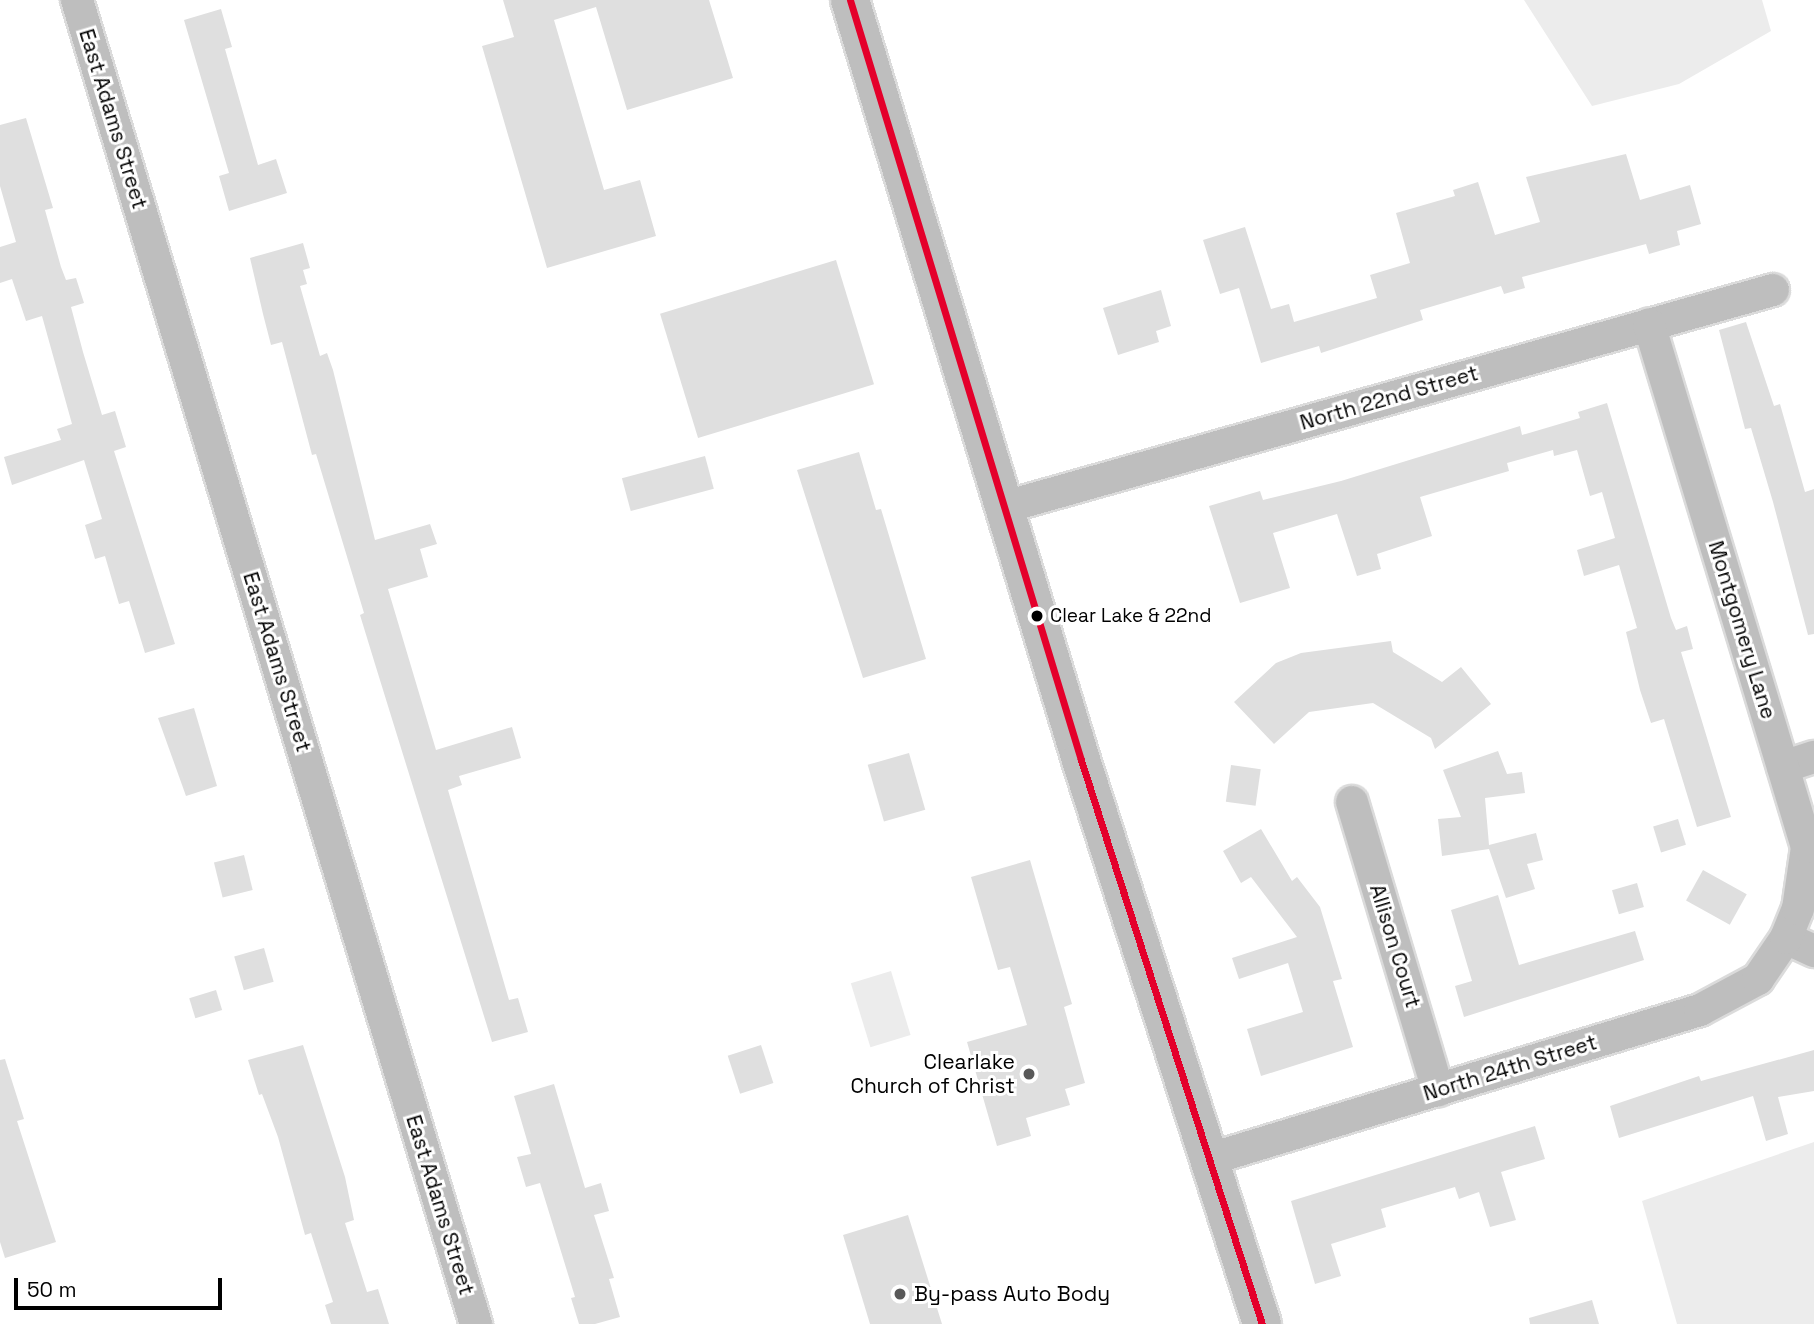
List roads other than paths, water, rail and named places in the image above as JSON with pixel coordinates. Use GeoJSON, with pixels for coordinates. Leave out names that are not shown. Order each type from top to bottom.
{"type":"FeatureCollection","features":[{"type":"Feature","properties":{"kind":"main road"},"geometry":{"type":"LineString","coordinates":[[850,0],[1005,507],[1262,1324]]}},
{"type":"Feature","properties":{"kind":"street","name":"East Adams Street"},"geometry":{"type":"LineString","coordinates":[[77,0],[476,1324]]}},
{"type":"Feature","properties":{"kind":"street","name":"North 22nd Street"},"geometry":{"type":"LineString","coordinates":[[1005,507],[1773,290]]}},
{"type":"Feature","properties":{"kind":"street","name":"Montgomery Lane"},"geometry":{"type":"LineString","coordinates":[[1649,324],[1807,847],[1798,909],[1786,938]]}},
{"type":"Feature","properties":{"kind":"street"},"geometry":{"type":"LineString","coordinates":[[1783,767],[1814,757]]}},
{"type":"Feature","properties":{"kind":"street","name":"Allison Court"},"geometry":{"type":"LineString","coordinates":[[1352,802],[1438,1090]]}},
{"type":"Feature","properties":{"kind":"street"},"geometry":{"type":"LineString","coordinates":[[1786,938],[1814,951]]}},
{"type":"Feature","properties":{"kind":"street","name":"North 24th Street"},"geometry":{"type":"LineString","coordinates":[[1210,1159],[1729,998],[1758,979],[1786,938]]}},
{"type":"Feature","properties":{"kind":"place","name":"Clear Lake & 22nd"},"geometry":{"type":"Point","coordinates":[1037,616]}},
{"type":"Feature","properties":{"kind":"place","name":"Clearlake Church of Christ"},"geometry":{"type":"Point","coordinates":[1029,1074]}},
{"type":"Feature","properties":{"kind":"place","name":"By-pass Auto Body"},"geometry":{"type":"Point","coordinates":[900,1294]}}]}
